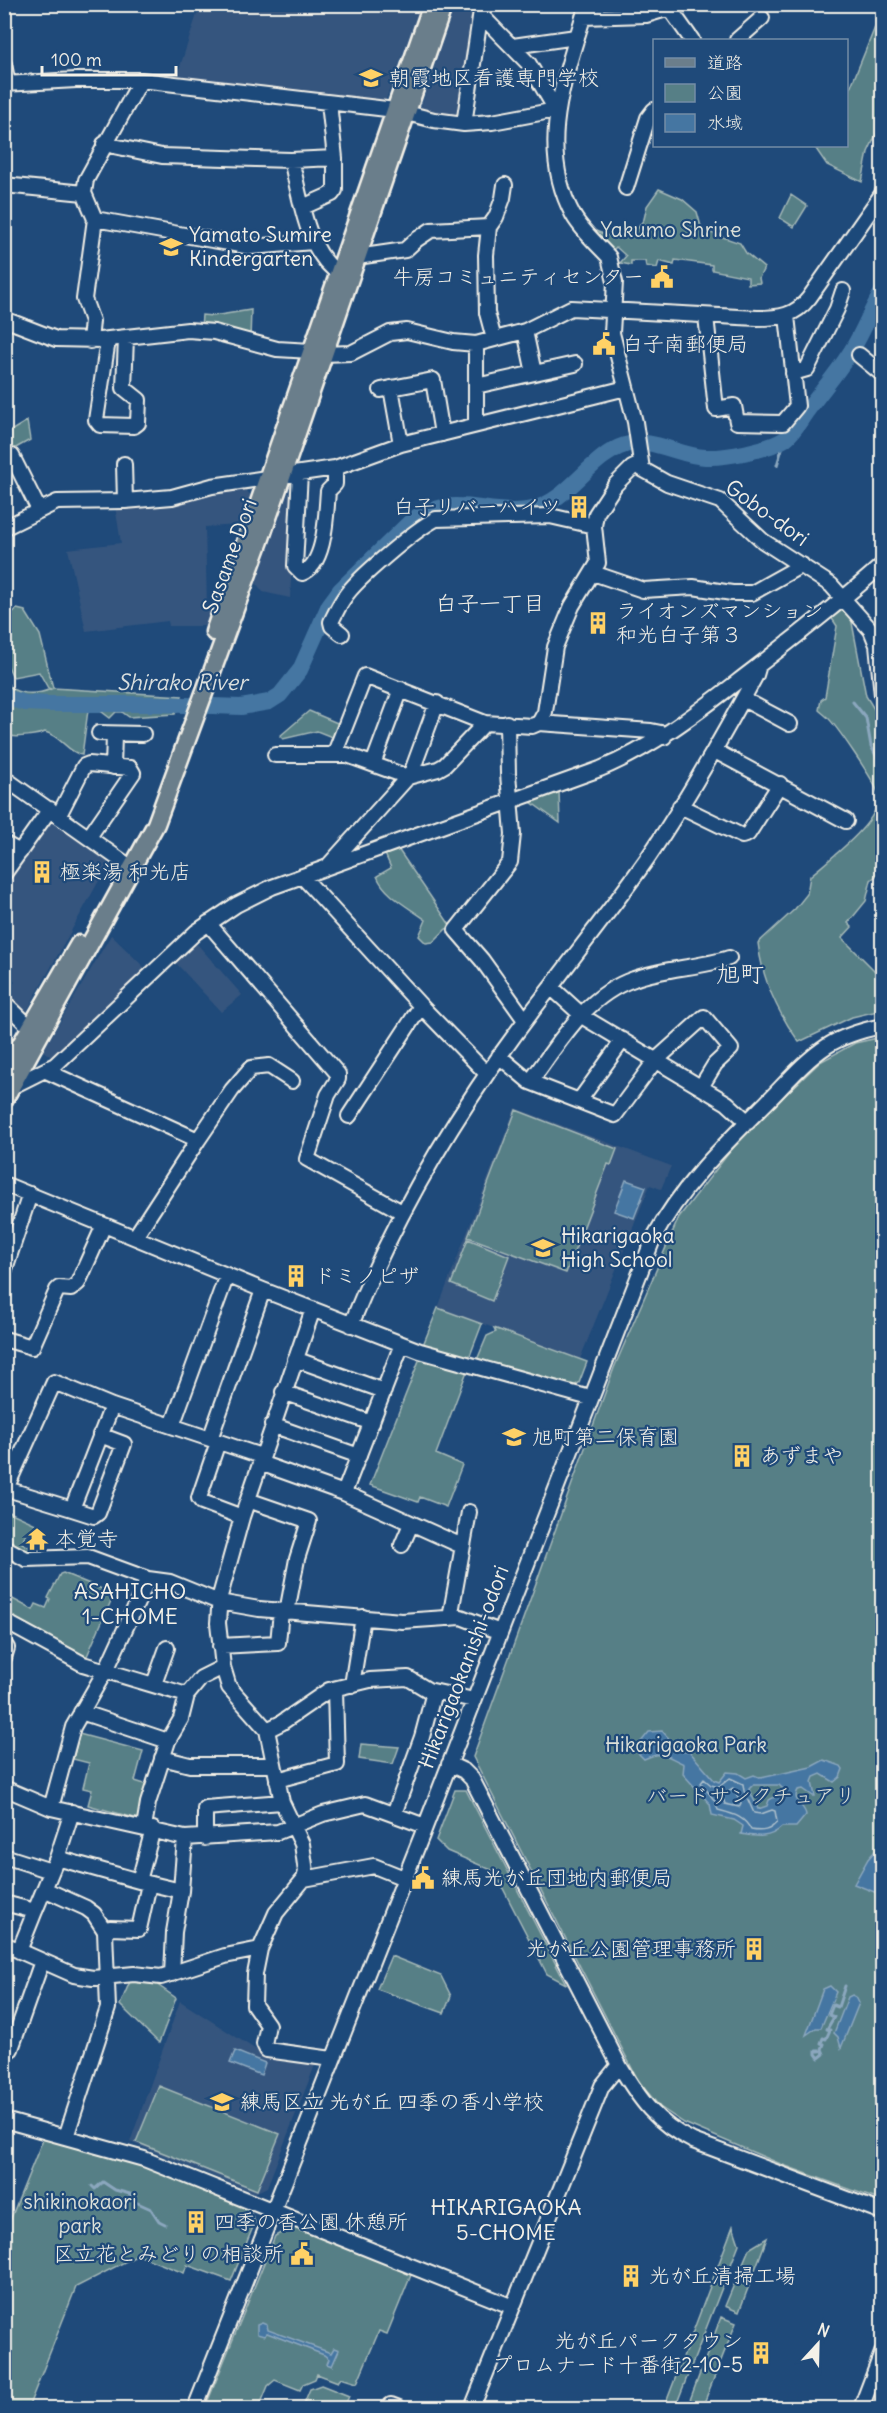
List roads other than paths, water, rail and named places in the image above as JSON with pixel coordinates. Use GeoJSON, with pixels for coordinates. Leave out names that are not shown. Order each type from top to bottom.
{"type":"FeatureCollection","features":[{"type":"Feature","properties":{"kind":"main road","name":"Sasame Dori"},"geometry":{"type":"LineString","coordinates":[[6,1087],[129,866],[192,714],[317,353],[357,257],[432,4]]}},
{"type":"Feature","properties":{"kind":"main road","name":"Sasame Dori"},"geometry":{"type":"LineString","coordinates":[[317,353],[339,273],[444,4]]}},
{"type":"Feature","properties":{"kind":"street"},"geometry":{"type":"LineString","coordinates":[[539,723],[545,712],[555,647],[572,606],[598,563],[594,526],[601,504],[615,485],[632,468],[640,464],[636,433],[612,333],[615,291],[612,265],[609,257],[574,216],[561,180],[555,148],[556,110],[585,11],[638,16],[676,7],[692,39]]}},
{"type":"Feature","properties":{"kind":"street"},"geometry":{"type":"LineString","coordinates":[[464,124],[482,10]]}},
{"type":"Feature","properties":{"kind":"street"},"geometry":{"type":"LineString","coordinates":[[482,10],[534,71],[556,110]]}},
{"type":"Feature","properties":{"kind":"street"},"geometry":{"type":"LineString","coordinates":[[738,39],[762,18]]}},
{"type":"Feature","properties":{"kind":"street"},"geometry":{"type":"LineString","coordinates":[[513,46],[576,38]]}},
{"type":"Feature","properties":{"kind":"street"},"geometry":{"type":"LineString","coordinates":[[4,64],[6,84],[76,80],[141,80],[401,112],[464,124],[492,122],[556,110]]}},
{"type":"Feature","properties":{"kind":"street"},"geometry":{"type":"LineString","coordinates":[[90,341],[92,321],[84,299],[95,219],[84,193],[86,180],[141,80]]}},
{"type":"Feature","properties":{"kind":"street"},"geometry":{"type":"LineString","coordinates":[[303,207],[334,192],[335,158],[329,103]]}},
{"type":"Feature","properties":{"kind":"street"},"geometry":{"type":"LineString","coordinates":[[626,189],[648,118],[653,111]]}},
{"type":"Feature","properties":{"kind":"street"},"geometry":{"type":"LineString","coordinates":[[104,144],[162,156],[291,160],[335,158]]}},
{"type":"Feature","properties":{"kind":"street"},"geometry":{"type":"LineString","coordinates":[[291,160],[313,242],[327,264],[339,273]]}},
{"type":"Feature","properties":{"kind":"street"},"geometry":{"type":"LineString","coordinates":[[4,185],[84,193]]}},
{"type":"Feature","properties":{"kind":"street"},"geometry":{"type":"LineString","coordinates":[[494,339],[487,313],[485,293],[489,227],[496,217],[505,185]]}},
{"type":"Feature","properties":{"kind":"street"},"geometry":{"type":"LineString","coordinates":[[4,319],[57,339],[108,340],[189,330],[214,332],[277,349],[317,353],[351,353],[390,333],[407,331],[453,342],[476,344],[525,331],[571,309],[774,318],[787,316],[802,307],[882,194]]}},
{"type":"Feature","properties":{"kind":"street"},"geometry":{"type":"LineString","coordinates":[[95,219],[251,247],[313,242]]}},
{"type":"Feature","properties":{"kind":"street"},"geometry":{"type":"LineString","coordinates":[[357,257],[405,250],[431,230],[489,227]]}},
{"type":"Feature","properties":{"kind":"street"},"geometry":{"type":"LineString","coordinates":[[793,373],[807,369],[837,309],[843,291]]}},
{"type":"Feature","properties":{"kind":"street"},"geometry":{"type":"LineString","coordinates":[[706,316],[716,409],[734,406],[737,422],[783,423],[796,406],[787,316]]}},
{"type":"Feature","properties":{"kind":"street"},"geometry":{"type":"LineString","coordinates":[[525,331],[534,373]]}},
{"type":"Feature","properties":{"kind":"street"},"geometry":{"type":"LineString","coordinates":[[108,340],[96,420],[100,424],[134,426],[138,423],[139,400],[124,388],[126,338]]}},
{"type":"Feature","properties":{"kind":"street"},"geometry":{"type":"LineString","coordinates":[[476,344],[476,424]]}},
{"type":"Feature","properties":{"kind":"street"},"geometry":{"type":"LineString","coordinates":[[859,355],[882,374]]}},
{"type":"Feature","properties":{"kind":"street"},"geometry":{"type":"LineString","coordinates":[[476,386],[575,364]]}},
{"type":"Feature","properties":{"kind":"street"},"geometry":{"type":"LineString","coordinates":[[401,444],[386,389],[433,380],[442,434]]}},
{"type":"Feature","properties":{"kind":"street"},"geometry":{"type":"LineString","coordinates":[[7,521],[66,501],[125,501],[172,497],[212,486],[335,468],[401,444],[626,388]]}},
{"type":"Feature","properties":{"kind":"street"},"geometry":{"type":"LineString","coordinates":[[12,456],[39,510]]}},
{"type":"Feature","properties":{"kind":"street"},"geometry":{"type":"LineString","coordinates":[[123,464],[125,501]]}},
{"type":"Feature","properties":{"kind":"street","name":"Gobo-dori"},"geometry":{"type":"LineString","coordinates":[[640,464],[642,469],[661,481],[720,501],[728,506],[763,541],[831,585],[871,630],[877,645],[882,695]]}},
{"type":"Feature","properties":{"kind":"street"},"geometry":{"type":"LineString","coordinates":[[300,473],[295,566],[302,573],[321,553],[328,491],[335,484],[335,468]]}},
{"type":"Feature","properties":{"kind":"street"},"geometry":{"type":"LineString","coordinates":[[342,634],[332,626],[331,622],[344,597],[402,543],[427,523],[436,519],[550,516],[594,526]]}},
{"type":"Feature","properties":{"kind":"street"},"geometry":{"type":"LineString","coordinates":[[593,573],[643,590],[693,588],[752,593],[802,565]]}},
{"type":"Feature","properties":{"kind":"street"},"geometry":{"type":"LineString","coordinates":[[6,1087],[55,1065],[189,938],[236,905],[272,887],[329,865],[621,760],[664,737],[844,600],[882,565]]}},
{"type":"Feature","properties":{"kind":"street"},"geometry":{"type":"LineString","coordinates":[[351,1325],[402,1212],[486,1073],[646,860],[715,751],[756,675],[759,665]]}},
{"type":"Feature","properties":{"kind":"street"},"geometry":{"type":"LineString","coordinates":[[334,755],[365,676],[485,723],[532,726],[539,723],[651,730],[661,733],[664,737]]}},
{"type":"Feature","properties":{"kind":"street"},"geometry":{"type":"LineString","coordinates":[[373,764],[401,689]]}},
{"type":"Feature","properties":{"kind":"street"},"geometry":{"type":"LineString","coordinates":[[743,699],[790,724]]}},
{"type":"Feature","properties":{"kind":"street"},"geometry":{"type":"LineString","coordinates":[[329,865],[412,771],[437,703]]}},
{"type":"Feature","properties":{"kind":"street"},"geometry":{"type":"LineString","coordinates":[[275,754],[347,755],[408,777],[445,765],[485,723]]}},
{"type":"Feature","properties":{"kind":"street"},"geometry":{"type":"LineString","coordinates":[[507,723],[513,841],[510,862],[456,930],[482,960],[525,1020]]}},
{"type":"Feature","properties":{"kind":"street"},"geometry":{"type":"LineString","coordinates":[[99,733],[143,734]]}},
{"type":"Feature","properties":{"kind":"street"},"geometry":{"type":"LineString","coordinates":[[113,767],[114,735]]}},
{"type":"Feature","properties":{"kind":"street"},"geometry":{"type":"LineString","coordinates":[[715,751],[846,821]]}},
{"type":"Feature","properties":{"kind":"street"},"geometry":{"type":"LineString","coordinates":[[4,874],[55,812],[84,766],[89,764],[130,768],[133,773],[89,837]]}},
{"type":"Feature","properties":{"kind":"street"},"geometry":{"type":"LineString","coordinates":[[4,778],[129,866]]}},
{"type":"Feature","properties":{"kind":"street"},"geometry":{"type":"LineString","coordinates":[[680,806],[742,836],[748,834],[780,784]]}},
{"type":"Feature","properties":{"kind":"street"},"geometry":{"type":"LineString","coordinates":[[4,843],[20,852]]}},
{"type":"Feature","properties":{"kind":"street"},"geometry":{"type":"LineString","coordinates":[[302,876],[486,1073]]}},
{"type":"Feature","properties":{"kind":"street"},"geometry":{"type":"LineString","coordinates":[[208,923],[338,1074],[338,1079],[328,1095],[307,1159],[402,1212]]}},
{"type":"Feature","properties":{"kind":"street"},"geometry":{"type":"LineString","coordinates":[[530,1082],[581,1014],[601,996],[634,979],[729,958]]}},
{"type":"Feature","properties":{"kind":"street"},"geometry":{"type":"LineString","coordinates":[[551,987],[585,1018],[727,1103],[748,1122]]}},
{"type":"Feature","properties":{"kind":"street"},"geometry":{"type":"LineString","coordinates":[[4,1002],[35,1032]]}},
{"type":"Feature","properties":{"kind":"street"},"geometry":{"type":"LineString","coordinates":[[350,1116],[421,1006]]}},
{"type":"Feature","properties":{"kind":"street"},"geometry":{"type":"LineString","coordinates":[[499,1056],[530,1082],[615,1115],[655,1061],[701,1019],[707,1019],[731,1049],[715,1064],[701,1087]]}},
{"type":"Feature","properties":{"kind":"street","name":"Hikarigaokanishi-odori"},"geometry":{"type":"LineString","coordinates":[[195,2409],[425,1826],[641,1266],[666,1215],[693,1177],[809,1060],[827,1046],[860,1031],[882,1026]]}},
{"type":"Feature","properties":{"kind":"street"},"geometry":{"type":"LineString","coordinates":[[579,1101],[623,1040]]}},
{"type":"Feature","properties":{"kind":"street"},"geometry":{"type":"LineString","coordinates":[[135,1238],[232,1090],[251,1068],[269,1066],[292,1081]]}},
{"type":"Feature","properties":{"kind":"street"},"geometry":{"type":"LineString","coordinates":[[46,1071],[198,1140]]}},
{"type":"Feature","properties":{"kind":"street"},"geometry":{"type":"LineString","coordinates":[[4,1184],[402,1344],[590,1398]]}},
{"type":"Feature","properties":{"kind":"street"},"geometry":{"type":"LineString","coordinates":[[4,1272],[30,1194]]}},
{"type":"Feature","properties":{"kind":"street"},"geometry":{"type":"LineString","coordinates":[[4,1339],[32,1347],[57,1290],[59,1288],[71,1289],[78,1283],[104,1224]]}},
{"type":"Feature","properties":{"kind":"street"},"geometry":{"type":"LineString","coordinates":[[172,1426],[226,1275]]}},
{"type":"Feature","properties":{"kind":"street"},"geometry":{"type":"LineString","coordinates":[[242,1517],[202,1502],[199,1498],[214,1440],[263,1290]]}},
{"type":"Feature","properties":{"kind":"street"},"geometry":{"type":"LineString","coordinates":[[313,1310],[242,1517],[219,1602],[220,1646],[229,1687],[267,1730],[282,1802],[302,1844],[305,1860],[304,1879],[280,1907],[260,1949],[255,1974],[254,2005],[268,2025],[264,2044],[267,2050],[332,2059]]}},
{"type":"Feature","properties":{"kind":"street"},"geometry":{"type":"LineString","coordinates":[[344,1493],[402,1344]]}},
{"type":"Feature","properties":{"kind":"street"},"geometry":{"type":"LineString","coordinates":[[295,1359],[384,1391]]}},
{"type":"Feature","properties":{"kind":"street"},"geometry":{"type":"LineString","coordinates":[[100,1435],[124,1444],[98,1513],[94,1516],[6,1491],[54,1382],[112,1406],[214,1440],[344,1493],[462,1546]]}},
{"type":"Feature","properties":{"kind":"street"},"geometry":{"type":"LineString","coordinates":[[283,1392],[372,1423]]}},
{"type":"Feature","properties":{"kind":"street"},"geometry":{"type":"LineString","coordinates":[[72,1509],[112,1406]]}},
{"type":"Feature","properties":{"kind":"street"},"geometry":{"type":"LineString","coordinates":[[272,1425],[359,1456]]}},
{"type":"Feature","properties":{"kind":"street"},"geometry":{"type":"LineString","coordinates":[[220,1646],[278,1643],[297,1559],[309,1521],[248,1500]]}},
{"type":"Feature","properties":{"kind":"street"},"geometry":{"type":"LineString","coordinates":[[450,1618],[469,1512]]}},
{"type":"Feature","properties":{"kind":"street"},"geometry":{"type":"LineString","coordinates":[[402,1545],[411,1524]]}},
{"type":"Feature","properties":{"kind":"street"},"geometry":{"type":"LineString","coordinates":[[4,1547],[26,1558],[88,1557],[148,1579],[170,1582],[219,1602],[284,1611],[402,1621],[461,1617],[500,1632]]}},
{"type":"Feature","properties":{"kind":"street"},"geometry":{"type":"LineString","coordinates":[[51,1808],[73,1727],[105,1671],[148,1579]]}},
{"type":"Feature","properties":{"kind":"street"},"geometry":{"type":"LineString","coordinates":[[352,1685],[363,1617]]}},
{"type":"Feature","properties":{"kind":"street"},"geometry":{"type":"LineString","coordinates":[[4,1621],[83,1664],[187,1695]]}},
{"type":"Feature","properties":{"kind":"street"},"geometry":{"type":"LineString","coordinates":[[4,1644],[7,1648],[4,1658]]}},
{"type":"Feature","properties":{"kind":"street"},"geometry":{"type":"LineString","coordinates":[[154,1684],[167,1648]]}},
{"type":"Feature","properties":{"kind":"street"},"geometry":{"type":"LineString","coordinates":[[105,1930],[110,1928],[139,1929],[148,1803],[162,1758],[168,1741],[181,1719],[187,1695],[201,1678],[223,1667]]}},
{"type":"Feature","properties":{"kind":"street"},"geometry":{"type":"LineString","coordinates":[[267,1730],[329,1690],[370,1680],[408,1678],[424,1689],[474,1700]]}},
{"type":"Feature","properties":{"kind":"street"},"geometry":{"type":"LineString","coordinates":[[277,1780],[337,1764],[335,1689]]}},
{"type":"Feature","properties":{"kind":"street"},"geometry":{"type":"LineString","coordinates":[[394,1814],[422,1737],[434,1692]]}},
{"type":"Feature","properties":{"kind":"street"},"geometry":{"type":"LineString","coordinates":[[81,1712],[168,1741]]}},
{"type":"Feature","properties":{"kind":"street"},"geometry":{"type":"LineString","coordinates":[[162,1758],[190,1766],[274,1765]]}},
{"type":"Feature","properties":{"kind":"street"},"geometry":{"type":"LineString","coordinates":[[449,1764],[464,1771],[472,1779],[619,2065],[646,2106],[668,2127],[680,2134],[882,2212]]}},
{"type":"Feature","properties":{"kind":"street"},"geometry":{"type":"LineString","coordinates":[[4,1788],[51,1808],[185,1838],[278,1832],[323,1814],[364,1804],[425,1826]]}},
{"type":"Feature","properties":{"kind":"street"},"geometry":{"type":"LineString","coordinates":[[205,1838],[205,1808],[282,1802]]}},
{"type":"Feature","properties":{"kind":"street"},"geometry":{"type":"LineString","coordinates":[[19,1951],[54,1865],[72,1812]]}},
{"type":"Feature","properties":{"kind":"street"},"geometry":{"type":"LineString","coordinates":[[172,1974],[174,1932],[181,1891],[185,1838]]}},
{"type":"Feature","properties":{"kind":"street"},"geometry":{"type":"LineString","coordinates":[[4,1856],[181,1891]]}},
{"type":"Feature","properties":{"kind":"street"},"geometry":{"type":"LineString","coordinates":[[304,1879],[374,1866],[404,1878]]}},
{"type":"Feature","properties":{"kind":"street"},"geometry":{"type":"LineString","coordinates":[[44,1889],[86,1908],[94,1914],[105,1930],[108,2008],[66,2137]]}},
{"type":"Feature","properties":{"kind":"street"},"geometry":{"type":"LineString","coordinates":[[4,1903],[34,1911]]}},
{"type":"Feature","properties":{"kind":"street"},"geometry":{"type":"LineString","coordinates":[[4,1944],[74,1975],[93,1978],[134,1974],[161,1977],[225,1956],[260,1949]]}},
{"type":"Feature","properties":{"kind":"street"},"geometry":{"type":"LineString","coordinates":[[11,2049],[42,1961]]}},
{"type":"Feature","properties":{"kind":"street"},"geometry":{"type":"LineString","coordinates":[[472,2409],[602,2086],[619,2065]]}},
{"type":"Feature","properties":{"kind":"street"},"geometry":{"type":"LineString","coordinates":[[4,2120],[144,2159],[513,2307]]}},
{"type":"Feature","properties":{"kind":"street"},"geometry":{"type":"LineString","coordinates":[[861,2409],[882,2353]]}},
{"type":"Feature","properties":{"kind":"water"},"geometry":{"type":"Polygon","coordinates":[[[626,1180],[646,1187],[634,1218],[614,1211],[626,1180]]]}},
{"type":"Feature","properties":{"kind":"water"},"geometry":{"type":"Polygon","coordinates":[[[662,1731],[682,1752],[689,1751],[714,1780],[719,1782],[727,1772],[738,1773],[746,1778],[754,1775],[761,1778],[811,1767],[824,1760],[841,1766],[843,1769],[840,1777],[834,1782],[821,1774],[814,1777],[812,1782],[815,1796],[803,1789],[798,1790],[796,1798],[806,1815],[796,1827],[782,1827],[772,1834],[763,1836],[741,1834],[743,1826],[734,1820],[712,1815],[710,1804],[683,1774],[684,1764],[661,1755],[644,1759],[637,1752],[640,1743],[649,1732],[662,1731]],[[753,1785],[749,1789],[758,1809],[767,1806],[769,1800],[782,1793],[783,1789],[779,1785],[753,1785]]]}},
{"type":"Feature","properties":{"kind":"water"},"geometry":{"type":"Polygon","coordinates":[[[882,1843],[882,1895],[854,1884],[868,1859],[882,1843]]]}},
{"type":"Feature","properties":{"kind":"water"},"geometry":{"type":"Polygon","coordinates":[[[830,1986],[836,1992],[821,2028],[816,2028],[806,2035],[823,1989],[830,1986]]]}},
{"type":"Feature","properties":{"kind":"water"},"geometry":{"type":"Polygon","coordinates":[[[852,1995],[859,2003],[841,2048],[838,2037],[834,2033],[848,1997],[852,1995]]]}},
{"type":"Feature","properties":{"kind":"water"},"geometry":{"type":"Polygon","coordinates":[[[235,2051],[265,2063],[261,2075],[230,2063],[235,2051]]]}},
{"type":"Feature","properties":{"kind":"water"},"geometry":{"type":"Polygon","coordinates":[[[262,2323],[267,2325],[268,2330],[331,2353],[334,2348],[339,2350],[332,2366],[327,2364],[329,2359],[324,2355],[267,2333],[264,2336],[257,2334],[257,2325],[262,2323]]]}},
{"type":"Feature","properties":{"kind":"waterway","name":"Shirako River"},"geometry":{"type":"LineString","coordinates":[[4,693],[8,698],[25,703],[49,704],[241,707],[269,702],[280,695],[300,670],[329,605],[340,590],[413,519],[444,507],[459,506],[516,511],[545,505],[568,489],[601,459],[625,445],[644,443],[705,457],[746,452],[778,443],[791,433],[842,364],[857,341],[882,292]]}},
{"type":"Feature","properties":{"kind":"waterway"},"geometry":{"type":"LineString","coordinates":[[777,465],[785,439]]}},
{"type":"Feature","properties":{"kind":"waterway"},"geometry":{"type":"LineString","coordinates":[[853,702],[866,718],[871,746],[881,765]]}},
{"type":"Feature","properties":{"kind":"waterway"},"geometry":{"type":"LineString","coordinates":[[820,2051],[816,2051],[819,2058],[824,2054],[822,2049],[824,2044],[821,2043],[823,2038],[826,2039],[830,2030],[827,2029],[834,2017],[829,2015],[833,2005],[838,2007],[845,1986]]}},
{"type":"Feature","properties":{"kind":"waterway"},"geometry":{"type":"LineString","coordinates":[[92,2186],[95,2189],[103,2182],[115,2190],[130,2194],[131,2200],[151,2209],[159,2221],[165,2224]]}},
{"type":"Feature","properties":{"kind":"place","name":"朝霞地区看護専門学校"},"geometry":{"type":"Point","coordinates":[371,78]}},
{"type":"Feature","properties":{"kind":"place","name":"Yamato Sumire Kindergarten"},"geometry":{"type":"Point","coordinates":[171,247]}},
{"type":"Feature","properties":{"kind":"place","name":"牛房コミュニティセンター"},"geometry":{"type":"Point","coordinates":[662,277]}},
{"type":"Feature","properties":{"kind":"place","name":"白子南郵便局"},"geometry":{"type":"Point","coordinates":[604,344]}},
{"type":"Feature","properties":{"kind":"place","name":"白子リバーハイツ"},"geometry":{"type":"Point","coordinates":[579,507]}},
{"type":"Feature","properties":{"kind":"place","name":"ライオンズマンション 和光白子第３"},"geometry":{"type":"Point","coordinates":[598,623]}},
{"type":"Feature","properties":{"kind":"place","name":"極楽湯 和光店"},"geometry":{"type":"Point","coordinates":[42,872]}},
{"type":"Feature","properties":{"kind":"place","name":"Hikarigaoka High School"},"geometry":{"type":"Point","coordinates":[543,1248]}},
{"type":"Feature","properties":{"kind":"place","name":"ドミノピザ"},"geometry":{"type":"Point","coordinates":[296,1276]}},
{"type":"Feature","properties":{"kind":"place","name":"旭町第二保育園"},"geometry":{"type":"Point","coordinates":[514,1437]}},
{"type":"Feature","properties":{"kind":"place","name":"あずまや"},"geometry":{"type":"Point","coordinates":[742,1456]}},
{"type":"Feature","properties":{"kind":"place","name":"本覚寺"},"geometry":{"type":"Point","coordinates":[37,1539]}},
{"type":"Feature","properties":{"kind":"place","name":"練馬光が丘団地内郵便局"},"geometry":{"type":"Point","coordinates":[423,1878]}},
{"type":"Feature","properties":{"kind":"place","name":"光が丘公園管理事務所"},"geometry":{"type":"Point","coordinates":[754,1949]}},
{"type":"Feature","properties":{"kind":"place","name":"練馬区立 光が丘 四季の香小学校"},"geometry":{"type":"Point","coordinates":[222,2102]}},
{"type":"Feature","properties":{"kind":"place","name":"四季の香公園 休憩所"},"geometry":{"type":"Point","coordinates":[196,2222]}},
{"type":"Feature","properties":{"kind":"place","name":"区立花とみどりの相談所"},"geometry":{"type":"Point","coordinates":[302,2254]}},
{"type":"Feature","properties":{"kind":"place","name":"光が丘清掃工場"},"geometry":{"type":"Point","coordinates":[631,2276]}},
{"type":"Feature","properties":{"kind":"place","name":"光が丘パークタウン プロムナード十番街2-10-5"},"geometry":{"type":"Point","coordinates":[761,2353]}},
{"type":"Feature","properties":{"kind":"district","name":"白子一丁目"},"geometry":{"type":"Point","coordinates":[490,603]}},
{"type":"Feature","properties":{"kind":"district","name":"旭町"},"geometry":{"type":"Point","coordinates":[740,974]}},
{"type":"Feature","properties":{"kind":"district","name":"ASAHICHO 1-CHOME"},"geometry":{"type":"Point","coordinates":[130,1604]}},
{"type":"Feature","properties":{"kind":"district","name":"HIKARIGAOKA 5-CHOME"},"geometry":{"type":"Point","coordinates":[506,2220]}},
{"type":"Feature","properties":{"kind":"park label","name":"Yakumo Shrine"},"geometry":{"type":"Point","coordinates":[671,230]}},
{"type":"Feature","properties":{"kind":"park label","name":"Hikarigaoka Park"},"geometry":{"type":"Point","coordinates":[686,1745]}},
{"type":"Feature","properties":{"kind":"park label","name":"バードサンクチュアリ"},"geometry":{"type":"Point","coordinates":[751,1796]}},
{"type":"Feature","properties":{"kind":"park label","name":"shikinokaori park"},"geometry":{"type":"Point","coordinates":[80,2214]}}]}
